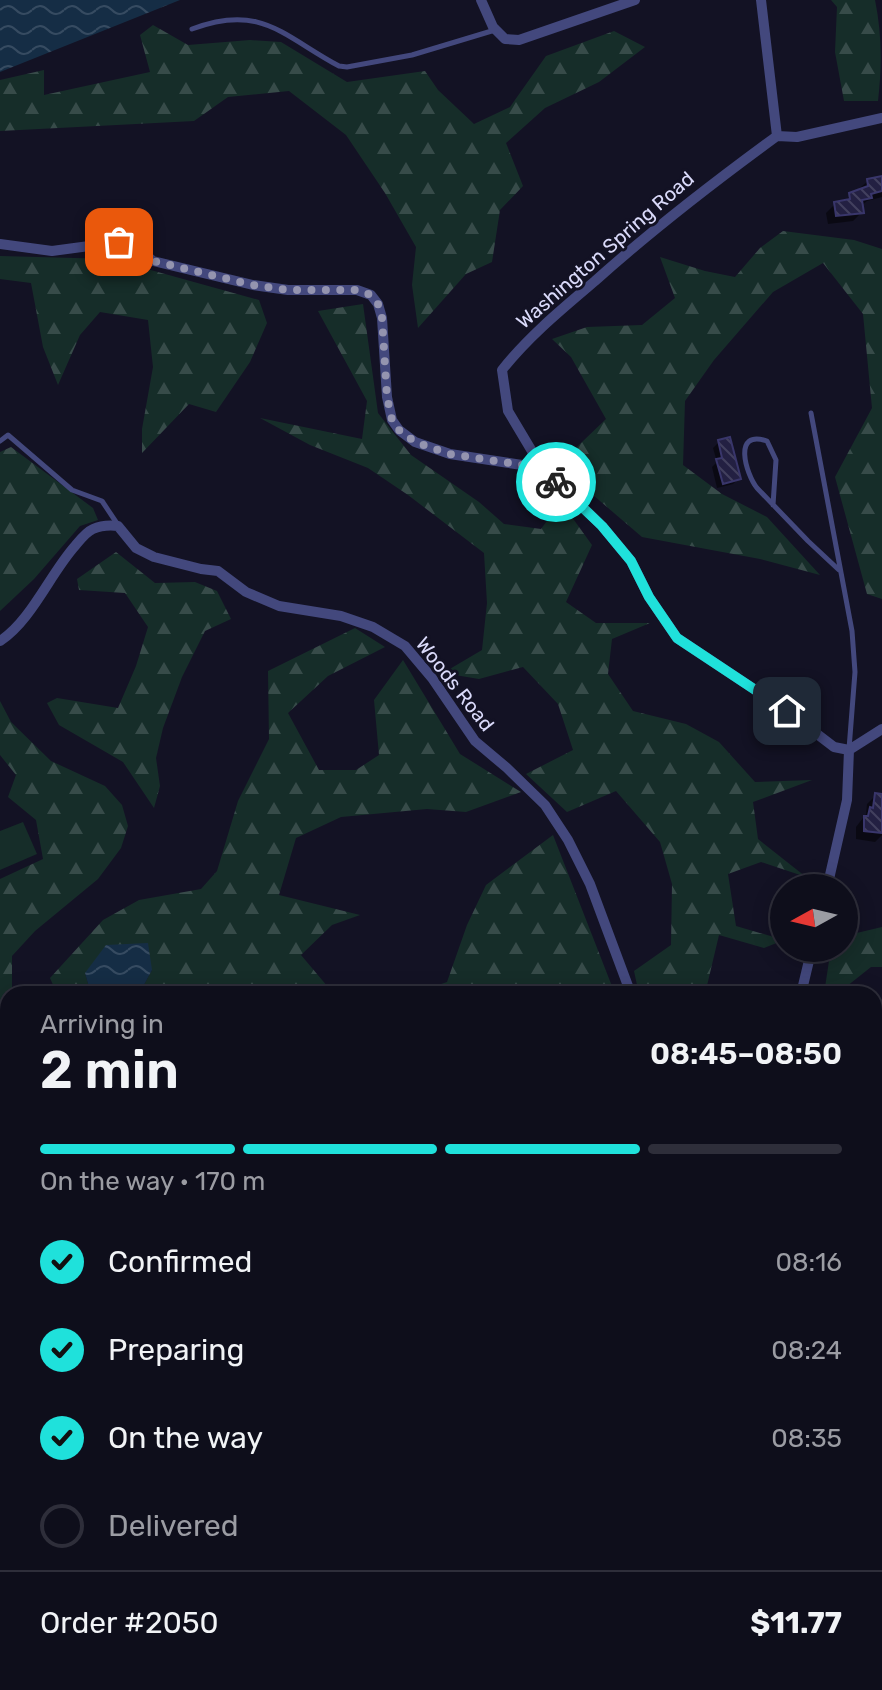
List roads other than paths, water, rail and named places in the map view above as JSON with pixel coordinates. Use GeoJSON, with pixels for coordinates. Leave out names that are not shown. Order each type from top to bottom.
{"type":"FeatureCollection","features":[{"type":"Feature","properties":{"kind":"street"},"geometry":{"type":"LineString","coordinates":[[481,0],[496,30],[505,39],[519,40],[635,0]]}},
{"type":"Feature","properties":{"kind":"street"},"geometry":{"type":"LineString","coordinates":[[761,0],[777,136],[797,137],[882,118]]}},
{"type":"Feature","properties":{"kind":"street","name":"Washington Spring Road"},"geometry":{"type":"LineString","coordinates":[[777,136],[696,195],[633,247],[525,342],[502,370],[508,411],[542,468],[602,526],[631,561],[649,597],[677,638],[783,708],[834,747],[849,750]]}},
{"type":"Feature","properties":{"kind":"street"},"geometry":{"type":"LineString","coordinates":[[0,244],[52,251],[119,242],[137,247],[153,261],[253,285],[288,290],[357,290],[371,295],[378,304],[382,318],[387,397],[392,420],[399,430],[415,442],[450,454],[542,468]]}},
{"type":"Feature","properties":{"kind":"street"},"geometry":{"type":"LineString","coordinates":[[0,641],[24,617],[71,550],[90,530],[104,525],[118,526]]}},
{"type":"Feature","properties":{"kind":"street","name":"Woods Road"},"geometry":{"type":"LineString","coordinates":[[118,526],[136,548],[154,557],[218,571],[246,592],[279,606],[333,614],[362,623],[405,646],[432,678],[475,741],[545,805],[568,840],[590,884],[628,986]]}},
{"type":"Feature","properties":{"kind":"street"},"geometry":{"type":"LineString","coordinates":[[830,874],[847,800],[849,750],[882,729]]}},
{"type":"Feature","properties":{"kind":"street"},"geometry":{"type":"LineString","coordinates":[[803,986],[809,962]]}},
{"type":"Feature","properties":{"kind":"lane"},"geometry":{"type":"LineString","coordinates":[[192,29],[215,21],[239,18],[262,22],[339,66],[347,67],[412,55],[496,30]]}},
{"type":"Feature","properties":{"kind":"lane"},"geometry":{"type":"LineString","coordinates":[[811,413],[855,655],[849,750]]}},
{"type":"Feature","properties":{"kind":"lane"},"geometry":{"type":"LineString","coordinates":[[0,441],[8,435],[72,490],[102,501],[118,526]]}},
{"type":"Feature","properties":{"kind":"lane"},"geometry":{"type":"LineString","coordinates":[[773,505],[776,460],[767,441],[754,440],[744,452],[750,479],[773,505],[808,541],[840,570]]}},
{"type":"Feature","properties":{"kind":"water"},"geometry":{"type":"Polygon","coordinates":[[[0,0],[180,0],[0,72],[0,0]]]}},
{"type":"Feature","properties":{"kind":"water"},"geometry":{"type":"Polygon","coordinates":[[[148,943],[152,970],[143,986],[89,986],[85,973],[106,945],[148,943]]]}}]}
